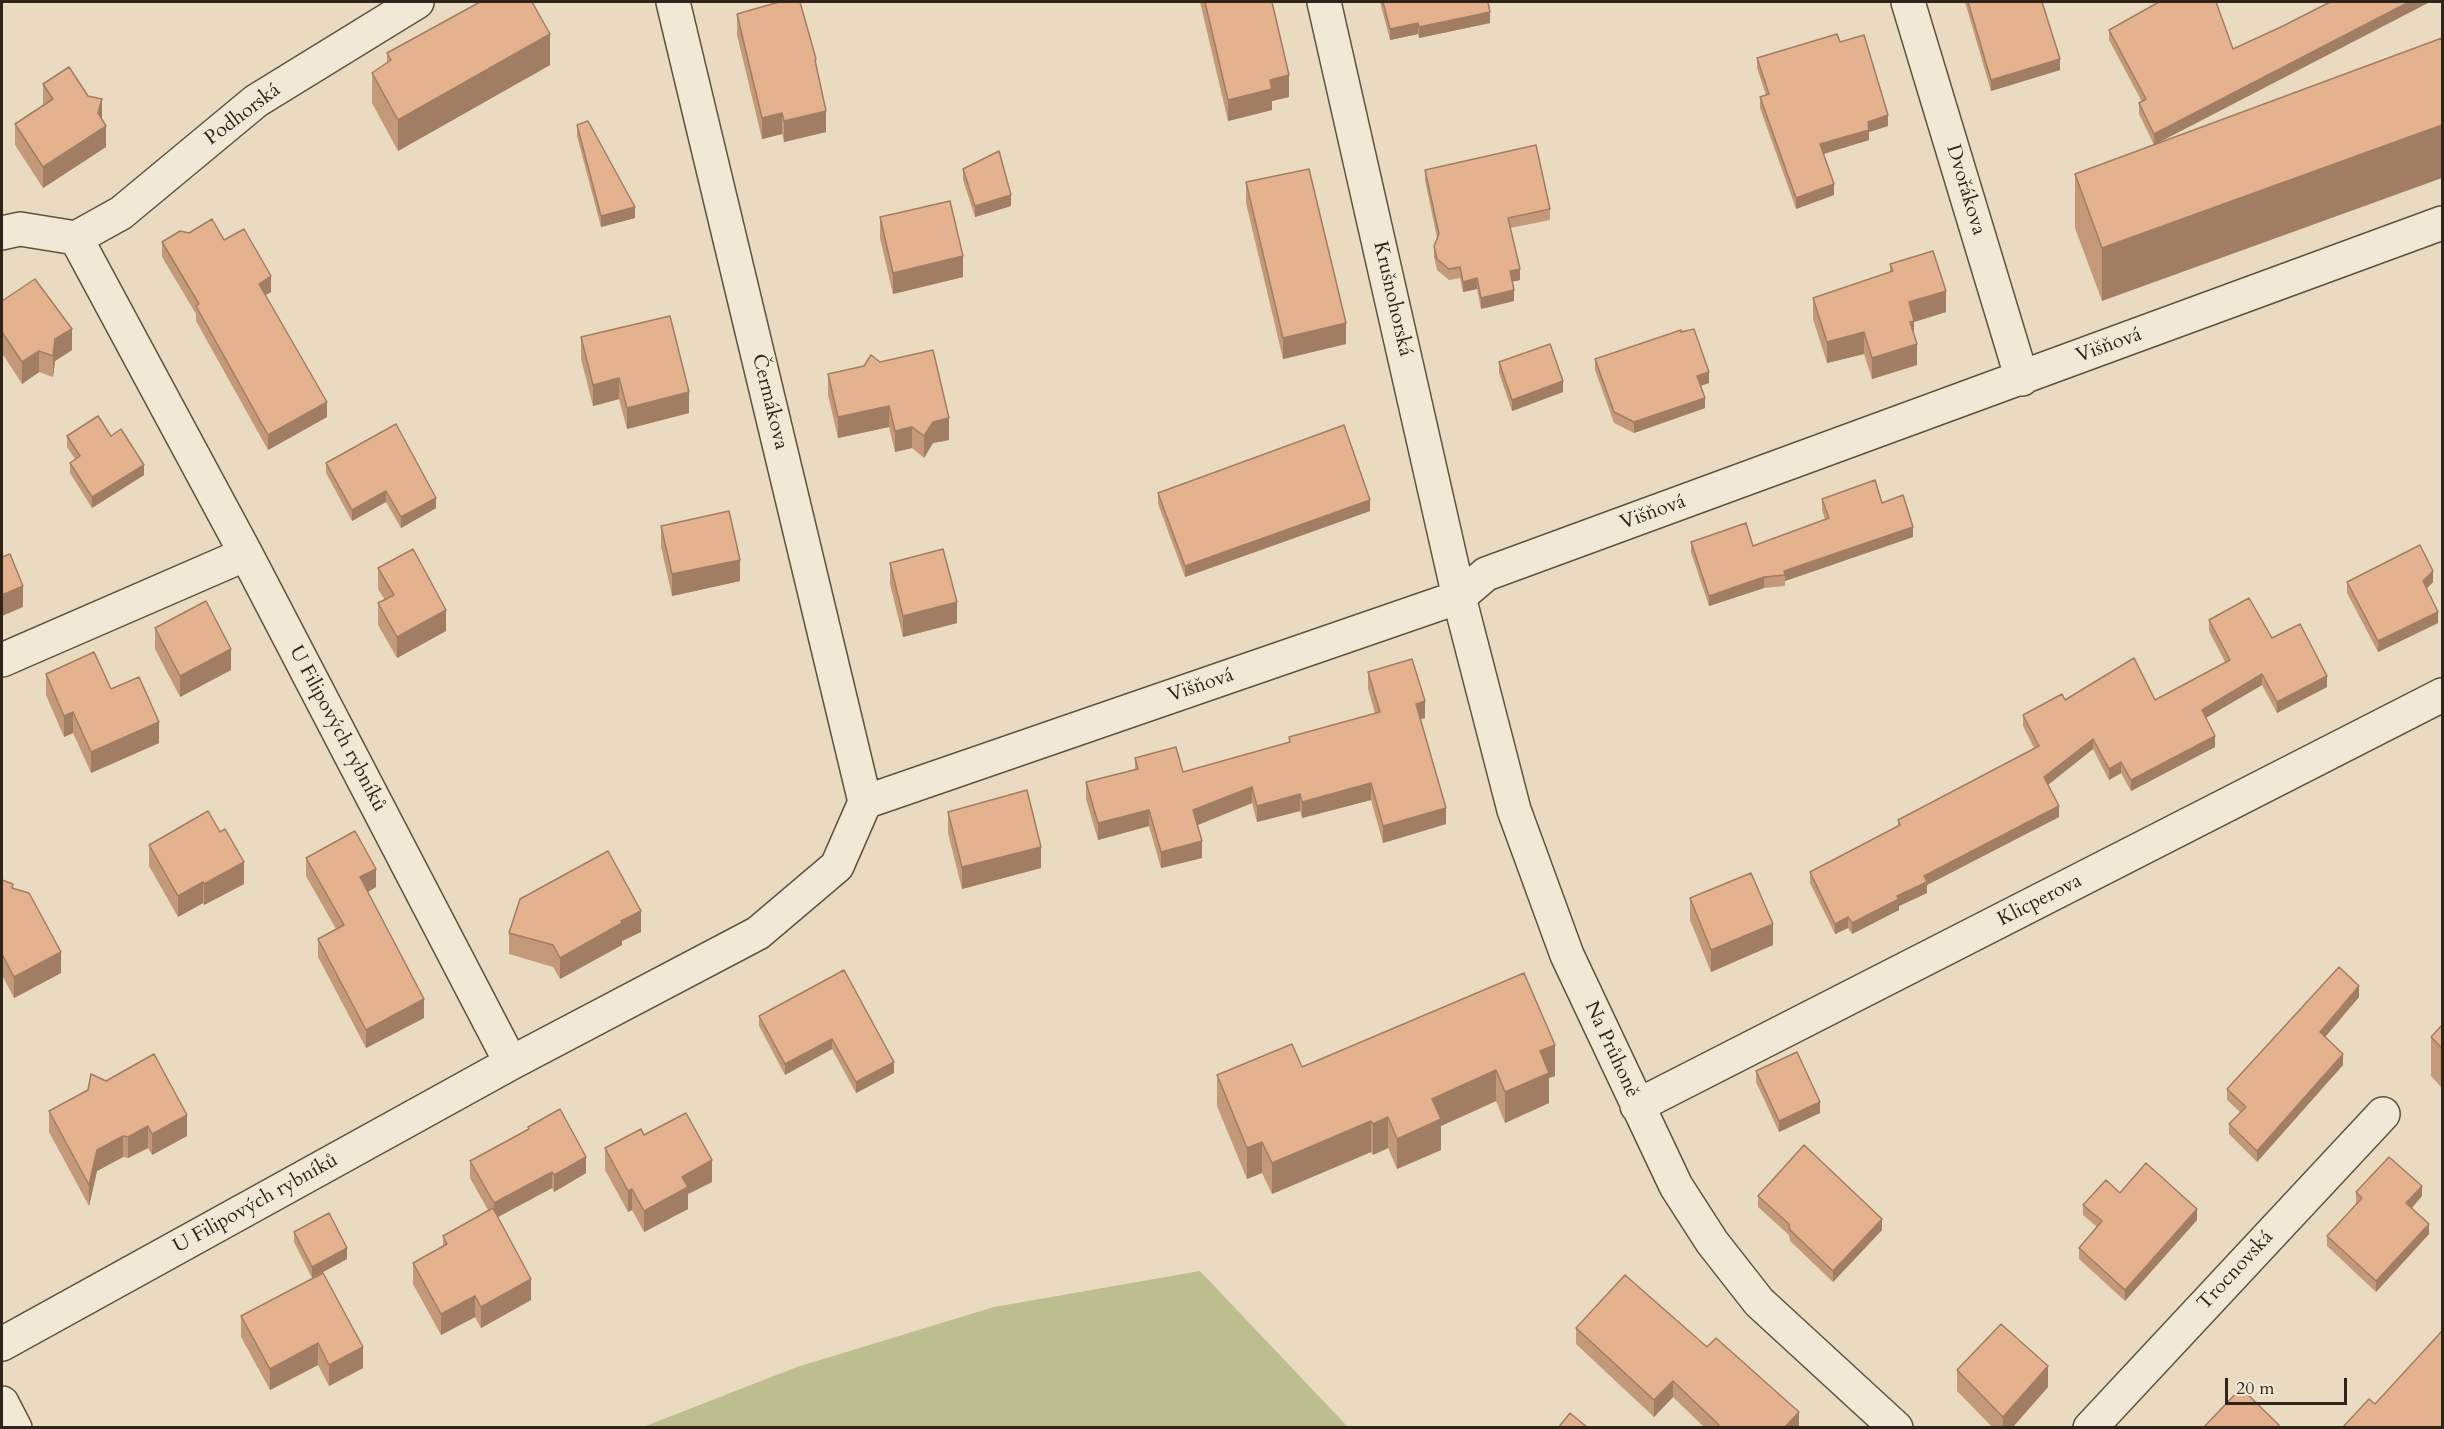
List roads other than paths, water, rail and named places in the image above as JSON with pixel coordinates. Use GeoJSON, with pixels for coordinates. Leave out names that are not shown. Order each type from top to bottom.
{"type":"FeatureCollection","features":[{"type":"Feature","properties":{"kind":"street","name":"Podhorská"},"geometry":{"type":"LineString","coordinates":[[76,238],[121,213],[256,101],[417,2]]}},
{"type":"Feature","properties":{"kind":"street","name":"Čermákova"},"geometry":{"type":"LineString","coordinates":[[673,2],[866,802]]}},
{"type":"Feature","properties":{"kind":"street","name":"Krušnohorská"},"geometry":{"type":"LineString","coordinates":[[1324,2],[1459,597]]}},
{"type":"Feature","properties":{"kind":"street","name":"Dvořákova"},"geometry":{"type":"LineString","coordinates":[[1908,2],[2022,379]]}},
{"type":"Feature","properties":{"kind":"street","name":"Višňová"},"geometry":{"type":"LineString","coordinates":[[866,802],[1459,597],[1486,574],[2442,223]]}},
{"type":"Feature","properties":{"kind":"street"},"geometry":{"type":"LineString","coordinates":[[2,233],[20,229],[76,238]]}},
{"type":"Feature","properties":{"kind":"street","name":"U Filipových rybníků"},"geometry":{"type":"LineString","coordinates":[[76,238],[246,554],[511,1064]]}},
{"type":"Feature","properties":{"kind":"street"},"geometry":{"type":"LineString","coordinates":[[2,660],[246,554]]}},
{"type":"Feature","properties":{"kind":"street","name":"Na Průhoně"},"geometry":{"type":"LineString","coordinates":[[1459,597],[1514,810],[1567,955],[1636,1106],[1676,1186],[1712,1242],[1759,1302],[1896,1428]]}},
{"type":"Feature","properties":{"kind":"street","name":"Klicperova"},"geometry":{"type":"LineString","coordinates":[[1636,1106],[2442,695]]}},
{"type":"Feature","properties":{"kind":"street","name":"U Filipových rybníků"},"geometry":{"type":"LineString","coordinates":[[2,1344],[511,1064],[758,933],[837,866],[866,802]]}},
{"type":"Feature","properties":{"kind":"street","name":"Trocnovská"},"geometry":{"type":"LineString","coordinates":[[2090,1428],[2383,1114]]}},
{"type":"Feature","properties":{"kind":"street"},"geometry":{"type":"LineString","coordinates":[[2,1403],[15,1428]]}}]}
